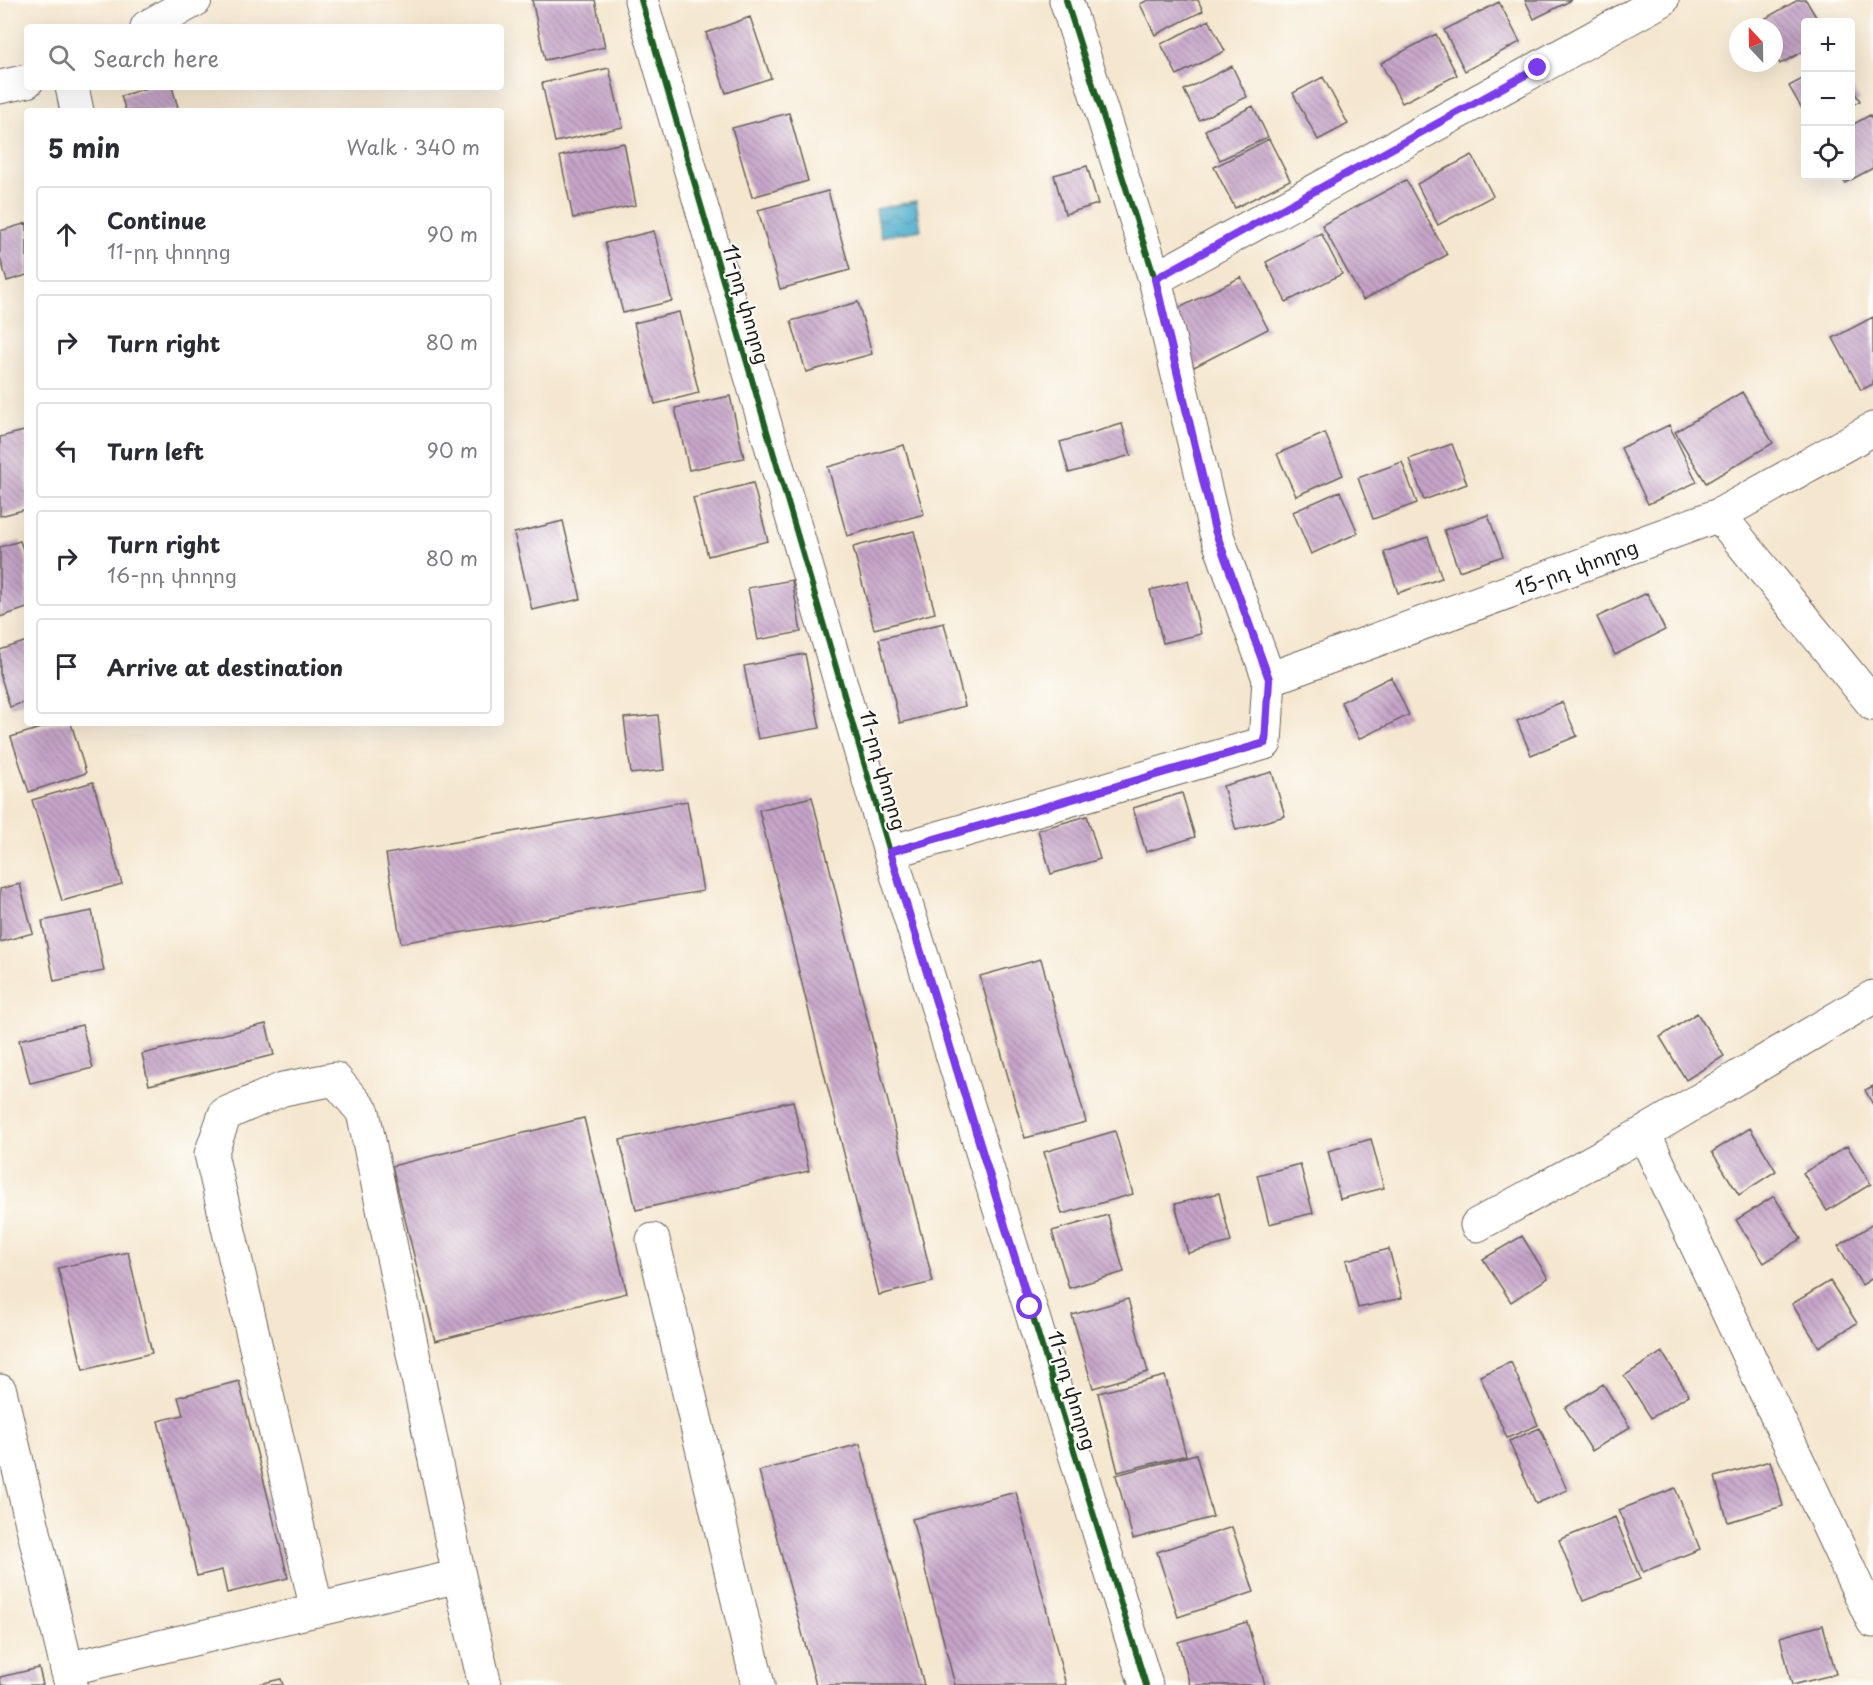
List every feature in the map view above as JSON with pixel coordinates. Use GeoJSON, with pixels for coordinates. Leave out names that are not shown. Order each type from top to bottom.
{"type":"FeatureCollection","features":[{"type":"Feature","properties":{"kind":"street"},"geometry":{"type":"LineString","coordinates":[[152,24],[195,0]]}},
{"type":"Feature","properties":{"kind":"street","name":"11-րդ փողոց"},"geometry":{"type":"LineString","coordinates":[[641,0],[890,852],[1146,1685]]}},
{"type":"Feature","properties":{"kind":"street"},"geometry":{"type":"LineString","coordinates":[[890,852],[1265,743],[1269,679],[1215,530],[1155,279],[1066,0]]}},
{"type":"Feature","properties":{"kind":"street"},"geometry":{"type":"LineString","coordinates":[[1155,279],[1662,0]]}},
{"type":"Feature","properties":{"kind":"street"},"geometry":{"type":"LineString","coordinates":[[0,87],[24,82]]}},
{"type":"Feature","properties":{"kind":"street"},"geometry":{"type":"LineString","coordinates":[[73,90],[76,108]]}},
{"type":"Feature","properties":{"kind":"street","name":"15-րդ փողոց"},"geometry":{"type":"LineString","coordinates":[[1269,679],[1719,515],[1873,429]]}},
{"type":"Feature","properties":{"kind":"street"},"geometry":{"type":"LineString","coordinates":[[1719,515],[1873,705]]}},
{"type":"Feature","properties":{"kind":"street"},"geometry":{"type":"LineString","coordinates":[[1477,1225],[1644,1133],[1873,997]]}},
{"type":"Feature","properties":{"kind":"street"},"geometry":{"type":"LineString","coordinates":[[317,1610],[211,1154],[225,1114],[284,1089],[335,1079],[363,1112],[459,1576],[485,1685]]}},
{"type":"Feature","properties":{"kind":"street"},"geometry":{"type":"LineString","coordinates":[[1644,1133],[1873,1621]]}},
{"type":"Feature","properties":{"kind":"street"},"geometry":{"type":"LineString","coordinates":[[652,1240],[758,1685]]}},
{"type":"Feature","properties":{"kind":"street"},"geometry":{"type":"LineString","coordinates":[[0,1391],[69,1677],[317,1610],[459,1576]]}},
{"type":"Feature","properties":{"kind":"water"},"geometry":{"type":"Polygon","coordinates":[[[916,201],[921,230],[881,237],[876,209],[916,201]]]}},
{"type":"Feature","properties":{"kind":"building"},"geometry":{"type":"Polygon","coordinates":[[[532,0],[595,0],[605,47],[545,60],[532,0]]]}},
{"type":"Feature","properties":{"kind":"building"},"geometry":{"type":"Polygon","coordinates":[[[1148,0],[1198,0],[1203,11],[1155,35],[1140,4],[1148,0]]]}},
{"type":"Feature","properties":{"kind":"building"},"geometry":{"type":"Polygon","coordinates":[[[1525,0],[1572,0],[1534,19],[1525,0]]]}},
{"type":"Feature","properties":{"kind":"building"},"geometry":{"type":"Polygon","coordinates":[[[1798,0],[1806,0],[1817,18],[1801,18],[1801,53],[1783,62],[1783,18],[1766,18],[1798,0]]]}},
{"type":"Feature","properties":{"kind":"building"},"geometry":{"type":"Polygon","coordinates":[[[1499,2],[1520,42],[1465,71],[1444,30],[1499,2]]]}},
{"type":"Feature","properties":{"kind":"building"},"geometry":{"type":"Polygon","coordinates":[[[750,17],[771,78],[726,93],[706,33],[750,17]]]}},
{"type":"Feature","properties":{"kind":"building"},"geometry":{"type":"Polygon","coordinates":[[[1209,20],[1225,51],[1177,75],[1161,44],[1209,20]]]}},
{"type":"Feature","properties":{"kind":"building"},"geometry":{"type":"Polygon","coordinates":[[[1436,34],[1457,75],[1402,103],[1381,63],[1436,34]]]}},
{"type":"Feature","properties":{"kind":"building"},"geometry":{"type":"Polygon","coordinates":[[[1232,66],[1247,97],[1199,120],[1184,90],[1232,66]]]}},
{"type":"Feature","properties":{"kind":"building"},"geometry":{"type":"Polygon","coordinates":[[[609,68],[623,127],[555,142],[542,83],[609,68]]]}},
{"type":"Feature","properties":{"kind":"building"},"geometry":{"type":"Polygon","coordinates":[[[1323,77],[1348,124],[1318,140],[1293,93],[1323,77]]]}},
{"type":"Feature","properties":{"kind":"building"},"geometry":{"type":"Polygon","coordinates":[[[1801,80],[1801,107],[1789,86],[1801,80]]]}},
{"type":"Feature","properties":{"kind":"building"},"geometry":{"type":"Polygon","coordinates":[[[140,90],[173,90],[178,108],[125,108],[121,96],[140,90]]]}},
{"type":"Feature","properties":{"kind":"building"},"geometry":{"type":"Polygon","coordinates":[[[1855,93],[1860,101],[1855,104],[1855,93]]]}},
{"type":"Feature","properties":{"kind":"building"},"geometry":{"type":"Polygon","coordinates":[[[1253,106],[1268,137],[1220,160],[1205,130],[1253,106]]]}},
{"type":"Feature","properties":{"kind":"building"},"geometry":{"type":"Polygon","coordinates":[[[789,113],[808,181],[752,197],[732,128],[789,113]]]}},
{"type":"Feature","properties":{"kind":"building"},"geometry":{"type":"Polygon","coordinates":[[[1870,115],[1873,121],[1873,168],[1855,178],[1855,126],[1855,123],[1870,115]]]}},
{"type":"Feature","properties":{"kind":"building"},"geometry":{"type":"Polygon","coordinates":[[[1269,139],[1290,180],[1235,208],[1214,167],[1269,139]]]}},
{"type":"Feature","properties":{"kind":"building"},"geometry":{"type":"Polygon","coordinates":[[[624,143],[636,205],[573,218],[560,156],[624,143]]]}},
{"type":"Feature","properties":{"kind":"building"},"geometry":{"type":"Polygon","coordinates":[[[1472,155],[1493,196],[1438,225],[1417,184],[1472,155]]]}},
{"type":"Feature","properties":{"kind":"building"},"geometry":{"type":"Polygon","coordinates":[[[1087,166],[1098,204],[1065,214],[1054,175],[1087,166]]]}},
{"type":"Feature","properties":{"kind":"building"},"geometry":{"type":"Polygon","coordinates":[[[1406,180],[1447,255],[1363,300],[1322,225],[1406,180]]]}},
{"type":"Feature","properties":{"kind":"building"},"geometry":{"type":"Polygon","coordinates":[[[828,191],[850,270],[780,289],[758,210],[828,191]]]}},
{"type":"Feature","properties":{"kind":"building"},"geometry":{"type":"Polygon","coordinates":[[[24,224],[24,276],[7,281],[0,257],[0,231],[24,224]]]}},
{"type":"Feature","properties":{"kind":"building"},"geometry":{"type":"Polygon","coordinates":[[[654,231],[672,301],[623,313],[605,243],[654,231]]]}},
{"type":"Feature","properties":{"kind":"building"},"geometry":{"type":"Polygon","coordinates":[[[1321,233],[1342,274],[1286,302],[1266,262],[1321,233]]]}},
{"type":"Feature","properties":{"kind":"building"},"geometry":{"type":"Polygon","coordinates":[[[1241,277],[1268,329],[1194,367],[1167,314],[1241,277]]]}},
{"type":"Feature","properties":{"kind":"building"},"geometry":{"type":"Polygon","coordinates":[[[858,302],[872,354],[806,372],[791,321],[858,302]]]}},
{"type":"Feature","properties":{"kind":"building"},"geometry":{"type":"Polygon","coordinates":[[[679,312],[699,393],[655,404],[634,323],[679,312]]]}},
{"type":"Feature","properties":{"kind":"building"},"geometry":{"type":"Polygon","coordinates":[[[1873,317],[1873,384],[1861,390],[1833,338],[1873,317]]]}},
{"type":"Feature","properties":{"kind":"building"},"geometry":{"type":"Polygon","coordinates":[[[1742,392],[1773,443],[1706,483],[1675,432],[1742,392]]]}},
{"type":"Feature","properties":{"kind":"building"},"geometry":{"type":"Polygon","coordinates":[[[730,396],[744,458],[689,470],[675,408],[730,396]]]}},
{"type":"Feature","properties":{"kind":"building"},"geometry":{"type":"Polygon","coordinates":[[[1122,424],[1131,455],[1069,473],[1060,442],[1122,424]]]}},
{"type":"Feature","properties":{"kind":"building"},"geometry":{"type":"Polygon","coordinates":[[[1669,425],[1697,482],[1648,504],[1621,448],[1669,425]]]}},
{"type":"Feature","properties":{"kind":"building"},"geometry":{"type":"Polygon","coordinates":[[[24,431],[24,510],[0,516],[0,437],[24,431]]]}},
{"type":"Feature","properties":{"kind":"building"},"geometry":{"type":"Polygon","coordinates":[[[1325,433],[1343,475],[1296,496],[1277,454],[1325,433]]]}},
{"type":"Feature","properties":{"kind":"building"},"geometry":{"type":"Polygon","coordinates":[[[1452,444],[1467,484],[1424,500],[1409,459],[1452,444]]]}},
{"type":"Feature","properties":{"kind":"building"},"geometry":{"type":"Polygon","coordinates":[[[904,445],[924,514],[847,536],[828,467],[904,445]]]}},
{"type":"Feature","properties":{"kind":"building"},"geometry":{"type":"Polygon","coordinates":[[[1402,462],[1417,503],[1373,519],[1358,478],[1402,462]]]}},
{"type":"Feature","properties":{"kind":"building"},"geometry":{"type":"Polygon","coordinates":[[[753,483],[768,541],[708,556],[693,498],[753,483]]]}},
{"type":"Feature","properties":{"kind":"building"},"geometry":{"type":"Polygon","coordinates":[[[1340,491],[1358,533],[1311,554],[1293,512],[1340,491]]]}},
{"type":"Feature","properties":{"kind":"building"},"geometry":{"type":"Polygon","coordinates":[[[1488,515],[1503,556],[1459,571],[1444,530],[1488,515]]]}},
{"type":"Feature","properties":{"kind":"building"},"geometry":{"type":"Polygon","coordinates":[[[563,521],[581,599],[532,610],[514,533],[563,521]]]}},
{"type":"Feature","properties":{"kind":"building"},"geometry":{"type":"Polygon","coordinates":[[[914,531],[935,613],[874,629],[853,547],[914,531]]]}},
{"type":"Feature","properties":{"kind":"building"},"geometry":{"type":"Polygon","coordinates":[[[1428,537],[1442,578],[1398,593],[1384,552],[1428,537]]]}},
{"type":"Feature","properties":{"kind":"building"},"geometry":{"type":"Polygon","coordinates":[[[20,541],[24,552],[24,609],[0,617],[0,547],[20,541]]]}},
{"type":"Feature","properties":{"kind":"building"},"geometry":{"type":"Polygon","coordinates":[[[792,580],[801,632],[758,640],[748,588],[792,580]]]}},
{"type":"Feature","properties":{"kind":"building"},"geometry":{"type":"Polygon","coordinates":[[[1188,581],[1201,634],[1163,643],[1150,590],[1188,581]]]}},
{"type":"Feature","properties":{"kind":"building"},"geometry":{"type":"Polygon","coordinates":[[[1647,593],[1665,630],[1615,655],[1597,617],[1647,593]]]}},
{"type":"Feature","properties":{"kind":"building"},"geometry":{"type":"Polygon","coordinates":[[[944,623],[965,706],[900,723],[879,639],[944,623]]]}},
{"type":"Feature","properties":{"kind":"building"},"geometry":{"type":"Polygon","coordinates":[[[24,642],[24,702],[10,707],[0,674],[0,650],[24,642]]]}},
{"type":"Feature","properties":{"kind":"building"},"geometry":{"type":"Polygon","coordinates":[[[805,654],[820,728],[758,739],[744,666],[805,654]]]}},
{"type":"Feature","properties":{"kind":"building"},"geometry":{"type":"Polygon","coordinates":[[[1391,677],[1409,715],[1359,739],[1341,702],[1391,677]]]}},
{"type":"Feature","properties":{"kind":"building"},"geometry":{"type":"Polygon","coordinates":[[[1562,702],[1577,736],[1531,755],[1517,721],[1562,702]]]}},
{"type":"Feature","properties":{"kind":"building"},"geometry":{"type":"Polygon","coordinates":[[[658,715],[664,770],[631,774],[624,718],[658,715]]]}},
{"type":"Feature","properties":{"kind":"building"},"geometry":{"type":"Polygon","coordinates":[[[47,726],[72,726],[86,773],[29,792],[11,737],[47,726]]]}},
{"type":"Feature","properties":{"kind":"building"},"geometry":{"type":"Polygon","coordinates":[[[1272,772],[1285,816],[1236,830],[1223,786],[1272,772]]]}},
{"type":"Feature","properties":{"kind":"building"},"geometry":{"type":"Polygon","coordinates":[[[93,782],[122,884],[62,901],[32,800],[93,782]]]}},
{"type":"Feature","properties":{"kind":"building"},"geometry":{"type":"Polygon","coordinates":[[[1182,793],[1195,837],[1146,852],[1133,808],[1182,793]]]}},
{"type":"Feature","properties":{"kind":"building"},"geometry":{"type":"Polygon","coordinates":[[[812,797],[933,1282],[879,1295],[759,810],[812,797]]]}},
{"type":"Feature","properties":{"kind":"building"},"geometry":{"type":"Polygon","coordinates":[[[687,801],[703,891],[401,943],[386,854],[687,801]]]}},
{"type":"Feature","properties":{"kind":"building"},"geometry":{"type":"Polygon","coordinates":[[[1087,816],[1100,859],[1051,874],[1038,830],[1087,816]]]}},
{"type":"Feature","properties":{"kind":"building"},"geometry":{"type":"Polygon","coordinates":[[[20,884],[33,933],[0,942],[0,889],[20,884]]]}},
{"type":"Feature","properties":{"kind":"building"},"geometry":{"type":"Polygon","coordinates":[[[92,911],[104,971],[54,981],[42,921],[92,911]]]}},
{"type":"Feature","properties":{"kind":"building"},"geometry":{"type":"Polygon","coordinates":[[[1041,959],[1086,1122],[1025,1138],[980,976],[1041,959]]]}},
{"type":"Feature","properties":{"kind":"building"},"geometry":{"type":"Polygon","coordinates":[[[1697,1013],[1724,1056],[1686,1080],[1660,1037],[1697,1013]]]}},
{"type":"Feature","properties":{"kind":"building"},"geometry":{"type":"Polygon","coordinates":[[[266,1024],[274,1055],[149,1085],[142,1054],[266,1024]]]}},
{"type":"Feature","properties":{"kind":"building"},"geometry":{"type":"Polygon","coordinates":[[[82,1025],[93,1068],[30,1083],[19,1040],[82,1025]]]}},
{"type":"Feature","properties":{"kind":"building"},"geometry":{"type":"Polygon","coordinates":[[[1873,1086],[1873,1105],[1865,1090],[1873,1086]]]}},
{"type":"Feature","properties":{"kind":"building"},"geometry":{"type":"Polygon","coordinates":[[[793,1101],[809,1171],[636,1210],[620,1140],[793,1101]]]}},
{"type":"Feature","properties":{"kind":"building"},"geometry":{"type":"Polygon","coordinates":[[[584,1118],[627,1293],[435,1341],[392,1166],[584,1118]]]}},
{"type":"Feature","properties":{"kind":"building"},"geometry":{"type":"Polygon","coordinates":[[[1750,1128],[1776,1171],[1739,1195],[1712,1152],[1750,1128]]]}},
{"type":"Feature","properties":{"kind":"building"},"geometry":{"type":"Polygon","coordinates":[[[1115,1131],[1133,1194],[1062,1214],[1044,1152],[1115,1131]]]}},
{"type":"Feature","properties":{"kind":"building"},"geometry":{"type":"Polygon","coordinates":[[[1371,1139],[1384,1188],[1340,1199],[1328,1151],[1371,1139]]]}},
{"type":"Feature","properties":{"kind":"building"},"geometry":{"type":"Polygon","coordinates":[[[1847,1146],[1871,1184],[1827,1211],[1803,1173],[1847,1146]]]}},
{"type":"Feature","properties":{"kind":"building"},"geometry":{"type":"Polygon","coordinates":[[[1300,1164],[1313,1213],[1269,1224],[1257,1175],[1300,1164]]]}},
{"type":"Feature","properties":{"kind":"building"},"geometry":{"type":"Polygon","coordinates":[[[1219,1193],[1231,1242],[1188,1253],[1175,1204],[1219,1193]]]}},
{"type":"Feature","properties":{"kind":"building"},"geometry":{"type":"Polygon","coordinates":[[[1774,1196],[1801,1239],[1764,1263],[1736,1220],[1774,1196]]]}},
{"type":"Feature","properties":{"kind":"building"},"geometry":{"type":"Polygon","coordinates":[[[1108,1215],[1124,1272],[1069,1288],[1052,1231],[1108,1215]]]}},
{"type":"Feature","properties":{"kind":"building"},"geometry":{"type":"Polygon","coordinates":[[[1873,1224],[1873,1278],[1862,1285],[1838,1246],[1873,1224]]]}},
{"type":"Feature","properties":{"kind":"building"},"geometry":{"type":"Polygon","coordinates":[[[1522,1236],[1548,1278],[1511,1302],[1483,1259],[1522,1236]]]}},
{"type":"Feature","properties":{"kind":"building"},"geometry":{"type":"Polygon","coordinates":[[[1389,1249],[1402,1298],[1358,1308],[1346,1260],[1389,1249]]]}},
{"type":"Feature","properties":{"kind":"building"},"geometry":{"type":"Polygon","coordinates":[[[128,1252],[152,1353],[83,1370],[58,1268],[128,1252]]]}},
{"type":"Feature","properties":{"kind":"building"},"geometry":{"type":"Polygon","coordinates":[[[1830,1281],[1857,1323],[1819,1347],[1792,1304],[1830,1281]]]}},
{"type":"Feature","properties":{"kind":"building"},"geometry":{"type":"Polygon","coordinates":[[[1128,1299],[1148,1372],[1093,1388],[1072,1315],[1128,1299]]]}},
{"type":"Feature","properties":{"kind":"building"},"geometry":{"type":"Polygon","coordinates":[[[1662,1352],[1689,1395],[1651,1418],[1624,1376],[1662,1352]]]}},
{"type":"Feature","properties":{"kind":"building"},"geometry":{"type":"Polygon","coordinates":[[[1511,1362],[1538,1425],[1507,1438],[1480,1376],[1511,1362]]]}},
{"type":"Feature","properties":{"kind":"building"},"geometry":{"type":"Polygon","coordinates":[[[1165,1376],[1186,1455],[1118,1472],[1098,1393],[1165,1376]]]}},
{"type":"Feature","properties":{"kind":"building"},"geometry":{"type":"Polygon","coordinates":[[[239,1381],[288,1578],[227,1593],[222,1570],[197,1576],[158,1421],[183,1415],[178,1397],[239,1381]]]}},
{"type":"Feature","properties":{"kind":"building"},"geometry":{"type":"Polygon","coordinates":[[[1603,1384],[1630,1427],[1592,1451],[1565,1408],[1603,1384]]]}},
{"type":"Feature","properties":{"kind":"building"},"geometry":{"type":"Polygon","coordinates":[[[1540,1428],[1567,1490],[1536,1504],[1509,1441],[1540,1428]]]}},
{"type":"Feature","properties":{"kind":"building"},"geometry":{"type":"Polygon","coordinates":[[[860,1444],[924,1685],[816,1685],[759,1471],[860,1444]]]}},
{"type":"Feature","properties":{"kind":"building"},"geometry":{"type":"Polygon","coordinates":[[[1196,1454],[1213,1517],[1133,1539],[1116,1475],[1196,1454]]]}},
{"type":"Feature","properties":{"kind":"building"},"geometry":{"type":"Polygon","coordinates":[[[1770,1461],[1783,1506],[1728,1522],[1715,1477],[1770,1461]]]}},
{"type":"Feature","properties":{"kind":"building"},"geometry":{"type":"Polygon","coordinates":[[[1675,1488],[1700,1549],[1643,1572],[1619,1510],[1675,1488]]]}},
{"type":"Feature","properties":{"kind":"building"},"geometry":{"type":"Polygon","coordinates":[[[1016,1492],[1066,1685],[955,1685],[912,1519],[1016,1492]]]}},
{"type":"Feature","properties":{"kind":"building"},"geometry":{"type":"Polygon","coordinates":[[[1615,1517],[1640,1579],[1583,1601],[1559,1540],[1615,1517]]]}},
{"type":"Feature","properties":{"kind":"building"},"geometry":{"type":"Polygon","coordinates":[[[1232,1527],[1254,1592],[1178,1617],[1157,1552],[1232,1527]]]}},
{"type":"Feature","properties":{"kind":"building"},"geometry":{"type":"Polygon","coordinates":[[[1247,1622],[1265,1685],[1190,1685],[1178,1642],[1247,1622]]]}},
{"type":"Feature","properties":{"kind":"building"},"geometry":{"type":"Polygon","coordinates":[[[1823,1625],[1836,1674],[1792,1685],[1780,1637],[1823,1625]]]}},
{"type":"Feature","properties":{"kind":"building"},"geometry":{"type":"Polygon","coordinates":[[[39,1668],[43,1685],[1,1685],[0,1677],[39,1668]]]}},
{"type":"Feature","properties":{"kind":"building"},"geometry":{"type":"Polygon","coordinates":[[[281,1679],[283,1685],[259,1685],[259,1684],[281,1679]]]}},
{"type":"Feature","properties":{"kind":"cycle path"},"geometry":{"type":"LineString","coordinates":[[641,0],[890,852],[1146,1685]]}},
{"type":"Feature","properties":{"kind":"cycle path"},"geometry":{"type":"LineString","coordinates":[[890,852],[1265,743],[1269,679],[1215,530],[1155,279],[1066,0]]}},
{"type":"Feature","properties":{"kind":"route"},"geometry":{"type":"LineString","coordinates":[[1030,1307],[890,852],[1265,743],[1269,679],[1215,530],[1155,279],[1538,68]]}}]}
